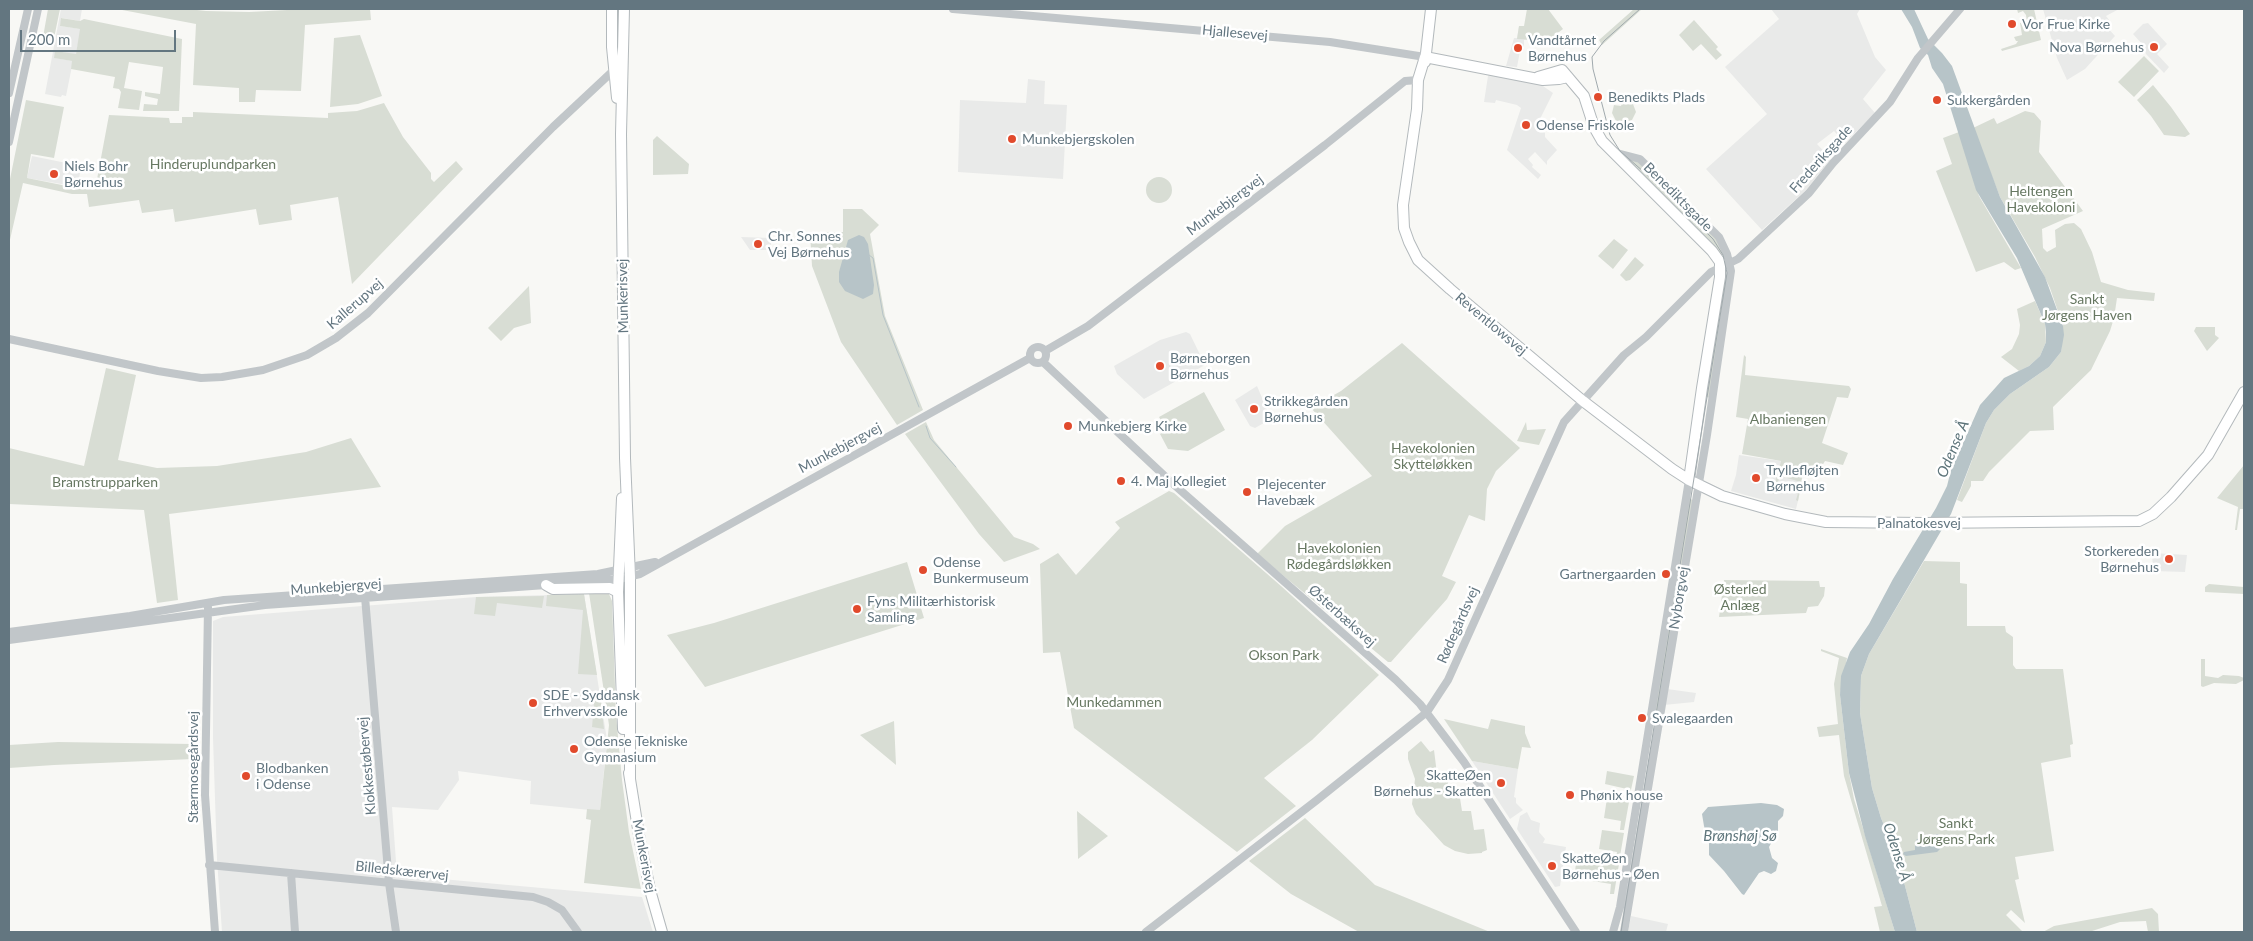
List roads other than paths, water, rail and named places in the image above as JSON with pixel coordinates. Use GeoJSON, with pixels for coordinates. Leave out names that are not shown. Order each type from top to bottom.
{"type":"FeatureCollection","features":[{"type":"Feature","properties":{"kind":"main road","name":"Munkerisvej"},"geometry":{"type":"LineString","coordinates":[[612,9],[619,69],[621,134],[625,458],[624,574],[618,592],[622,714],[640,841],[650,890],[662,932]]}},
{"type":"Feature","properties":{"kind":"main road"},"geometry":{"type":"LineString","coordinates":[[618,9],[619,69]]}},
{"type":"Feature","properties":{"kind":"main road","name":"Munkerisvej"},"geometry":{"type":"LineString","coordinates":[[621,134],[616,84],[624,9]]}},
{"type":"Feature","properties":{"kind":"main road"},"geometry":{"type":"LineString","coordinates":[[1425,57],[1431,9]]}},
{"type":"Feature","properties":{"kind":"main road","name":"Hjallesevej"},"geometry":{"type":"LineString","coordinates":[[1425,57],[1538,78],[1565,73]]}},
{"type":"Feature","properties":{"kind":"main road","name":"Reventlowsvej"},"geometry":{"type":"LineString","coordinates":[[1425,57],[1418,80],[1417,109],[1403,216],[1409,242],[1418,260],[1434,276],[1583,401],[1694,486]]}},
{"type":"Feature","properties":{"kind":"main road","name":"Reventlowsvej"},"geometry":{"type":"LineString","coordinates":[[1417,109],[1422,91],[1425,57]]}},
{"type":"Feature","properties":{"kind":"main road","name":"Benediktsgade"},"geometry":{"type":"LineString","coordinates":[[1565,73],[1584,96],[1594,127],[1610,150],[1726,265]]}},
{"type":"Feature","properties":{"kind":"main road","name":"Nyborgvej"},"geometry":{"type":"LineString","coordinates":[[1694,486],[1726,265]]}},
{"type":"Feature","properties":{"kind":"main road","name":"Palnatokesvej"},"geometry":{"type":"LineString","coordinates":[[1694,486],[1794,517],[1826,522],[1924,524],[2120,522],[2146,519],[2176,492],[2208,455],[2244,392]]}},
{"type":"Feature","properties":{"kind":"main road","name":"Munkerisvej"},"geometry":{"type":"LineString","coordinates":[[625,458],[621,525],[626,645],[630,659],[630,778]]}},
{"type":"Feature","properties":{"kind":"main road"},"geometry":{"type":"LineString","coordinates":[[546,585],[554,589],[610,588],[618,592]]}},
{"type":"Feature","properties":{"kind":"street"},"geometry":{"type":"LineString","coordinates":[[9,93],[28,9]]}},
{"type":"Feature","properties":{"kind":"street"},"geometry":{"type":"LineString","coordinates":[[9,142],[38,9]]}},
{"type":"Feature","properties":{"kind":"street","name":"Hjallesevej"},"geometry":{"type":"LineString","coordinates":[[953,9],[1330,42],[1425,57]]}},
{"type":"Feature","properties":{"kind":"street","name":"Frederiksgade"},"geometry":{"type":"LineString","coordinates":[[1726,265],[1743,255],[1809,193],[1833,163],[1890,102],[1923,52],[1960,9]]}},
{"type":"Feature","properties":{"kind":"street","name":"Kallerupvej"},"geometry":{"type":"LineString","coordinates":[[9,339],[158,372],[201,378],[256,372],[283,365],[307,355],[336,338],[368,313],[588,92],[619,69]]}},
{"type":"Feature","properties":{"kind":"street","name":"Munkebjergvej"},"geometry":{"type":"LineString","coordinates":[[1045,351],[1088,326],[1325,145],[1405,81],[1418,80]]}},
{"type":"Feature","properties":{"kind":"street","name":"Kallerupvej"},"geometry":{"type":"LineString","coordinates":[[588,92],[606,84],[616,84]]}},
{"type":"Feature","properties":{"kind":"street","name":"Benediktsgade"},"geometry":{"type":"LineString","coordinates":[[1610,150],[1640,159],[1719,237],[1726,265]]}},
{"type":"Feature","properties":{"kind":"street","name":"Rødegårdsvej"},"geometry":{"type":"LineString","coordinates":[[1146,932],[1427,712],[1448,680],[1564,422],[1624,355],[1646,337],[1711,272],[1726,265]]}},
{"type":"Feature","properties":{"kind":"street"},"geometry":{"type":"LineString","coordinates":[[1040,347],[1045,351],[1046,357],[1043,362],[1036,363],[1030,358],[1033,348],[1040,347]]}},
{"type":"Feature","properties":{"kind":"street","name":"Munkebjergvej"},"geometry":{"type":"LineString","coordinates":[[9,632],[130,616],[207,602],[640,574],[662,560],[1030,358]]}},
{"type":"Feature","properties":{"kind":"street","name":"Østerbæksvej"},"geometry":{"type":"LineString","coordinates":[[1043,362],[1171,482],[1396,680],[1427,712],[1464,762],[1576,932]]}},
{"type":"Feature","properties":{"kind":"street","name":"Nyborgvej"},"geometry":{"type":"LineString","coordinates":[[1613,932],[1620,907],[1694,486]]}},
{"type":"Feature","properties":{"kind":"street","name":"Nyborgvej"},"geometry":{"type":"LineString","coordinates":[[1624,932],[1694,486]]}},
{"type":"Feature","properties":{"kind":"street","name":"Munkebjergvej"},"geometry":{"type":"LineString","coordinates":[[9,640],[209,612],[365,597],[546,585],[624,574]]}},
{"type":"Feature","properties":{"kind":"street","name":"Klokkestøbervej"},"geometry":{"type":"LineString","coordinates":[[365,597],[389,883],[396,932]]}},
{"type":"Feature","properties":{"kind":"street"},"geometry":{"type":"LineString","coordinates":[[209,612],[210,607],[239,603],[251,599]]}},
{"type":"Feature","properties":{"kind":"street","name":"Stærmosegårdsvej"},"geometry":{"type":"LineString","coordinates":[[207,602],[209,612],[205,712],[205,792],[208,865],[214,932]]}},
{"type":"Feature","properties":{"kind":"street","name":"Billedskærervej"},"geometry":{"type":"LineString","coordinates":[[208,865],[540,899],[564,913],[578,932]]}},
{"type":"Feature","properties":{"kind":"street"},"geometry":{"type":"LineString","coordinates":[[291,873],[295,932]]}},
{"type":"Feature","properties":{"kind":"water"},"geometry":{"type":"Polygon","coordinates":[[[1901,9],[1914,9],[1928,39],[1952,66],[2000,197],[2045,277],[2063,326],[2064,335],[2061,352],[2049,367],[2010,394],[1994,410],[1986,423],[1951,514],[1869,654],[1861,676],[1860,713],[1872,788],[1881,818],[1898,859],[1917,932],[1895,932],[1865,836],[1849,773],[1840,695],[1841,676],[1850,652],[1869,624],[1893,579],[1936,508],[1980,405],[2004,378],[2029,366],[2040,356],[2046,342],[2046,332],[2045,324],[2017,258],[1976,190],[1943,84],[1932,68],[1928,55],[1920,48],[1912,27],[1901,9]]]}},
{"type":"Feature","properties":{"kind":"water"},"geometry":{"type":"Polygon","coordinates":[[[859,235],[864,237],[868,244],[874,285],[873,294],[863,299],[845,291],[839,282],[839,272],[848,240],[859,235]]]}},
{"type":"Feature","properties":{"kind":"water","name":"Brønshøj Sø"},"geometry":{"type":"Polygon","coordinates":[[[1761,803],[1777,805],[1784,809],[1783,816],[1778,821],[1778,831],[1769,847],[1772,858],[1778,863],[1776,871],[1771,874],[1764,871],[1759,873],[1744,895],[1709,855],[1709,842],[1702,814],[1708,807],[1761,803]]]}},
{"type":"Feature","properties":{"kind":"water"},"geometry":{"type":"Polygon","coordinates":[[[1937,834],[1943,836],[1940,839],[1944,841],[1943,846],[1937,852],[1906,856],[1903,854],[1904,852],[1915,850],[1917,839],[1937,834]]]}},
{"type":"Feature","properties":{"kind":"waterway"},"geometry":{"type":"LineString","coordinates":[[869,255],[873,258],[883,315],[919,407]]}},
{"type":"Feature","properties":{"kind":"waterway"},"geometry":{"type":"LineString","coordinates":[[926,426],[930,438],[956,467]]}},
{"type":"Feature","properties":{"kind":"tram line"},"geometry":{"type":"LineString","coordinates":[[1621,932],[1727,273],[1723,255],[1713,239],[1653,180],[1620,151],[1610,135],[1593,69],[1592,57],[1604,41],[1640,9]]}},
{"type":"Feature","properties":{"kind":"place","name":"Vor Frue Kirke"},"geometry":{"type":"Point","coordinates":[2012,24]}},
{"type":"Feature","properties":{"kind":"place","name":"Nova Børnehus"},"geometry":{"type":"Point","coordinates":[2154,47]}},
{"type":"Feature","properties":{"kind":"place","name":"Vandtårnet Børnehus"},"geometry":{"type":"Point","coordinates":[1518,48]}},
{"type":"Feature","properties":{"kind":"place","name":"Benedikts Plads"},"geometry":{"type":"Point","coordinates":[1598,97]}},
{"type":"Feature","properties":{"kind":"place","name":"Sukkergården"},"geometry":{"type":"Point","coordinates":[1937,100]}},
{"type":"Feature","properties":{"kind":"place","name":"Odense Friskole"},"geometry":{"type":"Point","coordinates":[1526,125]}},
{"type":"Feature","properties":{"kind":"place","name":"Munkebjergskolen"},"geometry":{"type":"Point","coordinates":[1012,139]}},
{"type":"Feature","properties":{"kind":"place","name":"Niels Bohr Børnehus"},"geometry":{"type":"Point","coordinates":[54,174]}},
{"type":"Feature","properties":{"kind":"place","name":"Chr. Sonnes Vej Børnehus"},"geometry":{"type":"Point","coordinates":[758,244]}},
{"type":"Feature","properties":{"kind":"place","name":"Børneborgen Børnehus"},"geometry":{"type":"Point","coordinates":[1160,366]}},
{"type":"Feature","properties":{"kind":"place","name":"Strikkegården Børnehus"},"geometry":{"type":"Point","coordinates":[1254,409]}},
{"type":"Feature","properties":{"kind":"place","name":"Munkebjerg Kirke"},"geometry":{"type":"Point","coordinates":[1068,426]}},
{"type":"Feature","properties":{"kind":"place","name":"Tryllefløjten Børnehus"},"geometry":{"type":"Point","coordinates":[1756,478]}},
{"type":"Feature","properties":{"kind":"place","name":"4. Maj Kollegiet"},"geometry":{"type":"Point","coordinates":[1121,481]}},
{"type":"Feature","properties":{"kind":"place","name":"Plejecenter Havebæk"},"geometry":{"type":"Point","coordinates":[1247,492]}},
{"type":"Feature","properties":{"kind":"place","name":"Storkereden Børnehus"},"geometry":{"type":"Point","coordinates":[2169,559]}},
{"type":"Feature","properties":{"kind":"place","name":"Odense Bunkermuseum"},"geometry":{"type":"Point","coordinates":[923,570]}},
{"type":"Feature","properties":{"kind":"place","name":"Gartnergaarden"},"geometry":{"type":"Point","coordinates":[1666,574]}},
{"type":"Feature","properties":{"kind":"place","name":"Fyns Militærhistorisk Samling"},"geometry":{"type":"Point","coordinates":[857,609]}},
{"type":"Feature","properties":{"kind":"place","name":"SDE - Syddansk Erhvervsskole"},"geometry":{"type":"Point","coordinates":[533,703]}},
{"type":"Feature","properties":{"kind":"place","name":"Svalegaarden"},"geometry":{"type":"Point","coordinates":[1642,718]}},
{"type":"Feature","properties":{"kind":"place","name":"Odense Tekniske Gymnasium"},"geometry":{"type":"Point","coordinates":[574,749]}},
{"type":"Feature","properties":{"kind":"place","name":"Blodbanken i Odense"},"geometry":{"type":"Point","coordinates":[246,776]}},
{"type":"Feature","properties":{"kind":"place","name":"SkatteØen Børnehus - Skatten"},"geometry":{"type":"Point","coordinates":[1501,783]}},
{"type":"Feature","properties":{"kind":"place","name":"Phønix house"},"geometry":{"type":"Point","coordinates":[1570,795]}},
{"type":"Feature","properties":{"kind":"place","name":"SkatteØen Børnehus - Øen"},"geometry":{"type":"Point","coordinates":[1552,866]}},
{"type":"Feature","properties":{"kind":"park label","name":"Hinderuplundparken"},"geometry":{"type":"Point","coordinates":[213,164]}},
{"type":"Feature","properties":{"kind":"park label","name":"Heltengen Havekoloni"},"geometry":{"type":"Point","coordinates":[2041,200]}},
{"type":"Feature","properties":{"kind":"park label","name":"Sankt Jørgens Haven"},"geometry":{"type":"Point","coordinates":[2087,308]}},
{"type":"Feature","properties":{"kind":"park label","name":"Albaniengen"},"geometry":{"type":"Point","coordinates":[1788,419]}},
{"type":"Feature","properties":{"kind":"park label","name":"Havekolonien Skytteløkken"},"geometry":{"type":"Point","coordinates":[1433,456]}},
{"type":"Feature","properties":{"kind":"park label","name":"Bramstrupparken"},"geometry":{"type":"Point","coordinates":[105,482]}},
{"type":"Feature","properties":{"kind":"park label","name":"Havekolonien Rødegårdsløkken"},"geometry":{"type":"Point","coordinates":[1339,556]}},
{"type":"Feature","properties":{"kind":"park label","name":"Østerled Anlæg"},"geometry":{"type":"Point","coordinates":[1740,598]}},
{"type":"Feature","properties":{"kind":"park label","name":"Okson Park"},"geometry":{"type":"Point","coordinates":[1284,655]}},
{"type":"Feature","properties":{"kind":"park label","name":"Munkedammen"},"geometry":{"type":"Point","coordinates":[1114,702]}},
{"type":"Feature","properties":{"kind":"park label","name":"Sankt Jørgens Park"},"geometry":{"type":"Point","coordinates":[1956,832]}},
{"type":"Feature","properties":{"kind":"water label","name":"Odense Å"},"geometry":{"type":"Point","coordinates":[1953,449]}},
{"type":"Feature","properties":{"kind":"water label","name":"Odense Å"},"geometry":{"type":"Point","coordinates":[1897,852]}}]}
